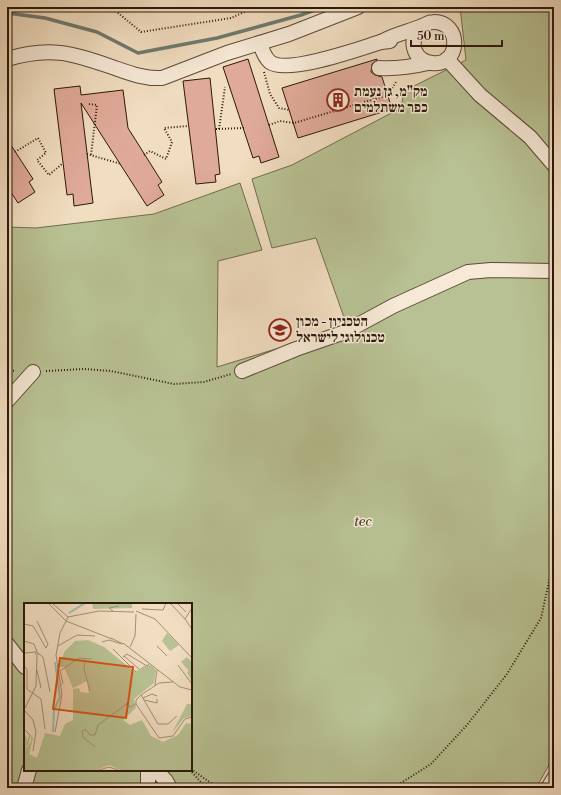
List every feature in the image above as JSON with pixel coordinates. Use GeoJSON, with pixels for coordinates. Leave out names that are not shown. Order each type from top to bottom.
{"type":"FeatureCollection","features":[{"type":"Feature","properties":{"kind":"lane"},"geometry":{"type":"LineString","coordinates":[[7,59],[23,54],[45,51],[62,52],[86,58],[138,76],[157,78],[173,74],[227,53],[289,34],[358,7]]}},
{"type":"Feature","properties":{"kind":"lane"},"geometry":{"type":"LineString","coordinates":[[260,43],[270,62],[276,65],[293,66],[315,62],[382,42],[405,31],[433,22],[445,26],[450,30],[455,42],[454,48],[447,59],[435,64],[428,63],[419,58],[414,47],[414,36],[422,26]]}},
{"type":"Feature","properties":{"kind":"lane"},"geometry":{"type":"LineString","coordinates":[[382,42],[403,40],[414,47]]}},
{"type":"Feature","properties":{"kind":"lane"},"geometry":{"type":"LineString","coordinates":[[414,47],[406,59],[379,65],[395,69],[411,68],[428,63]]}},
{"type":"Feature","properties":{"kind":"lane"},"geometry":{"type":"LineString","coordinates":[[447,59],[480,95],[530,137],[554,165]]}},
{"type":"Feature","properties":{"kind":"lane"},"geometry":{"type":"LineString","coordinates":[[242,371],[296,349],[345,332],[393,306],[468,272],[491,270],[554,271]]}},
{"type":"Feature","properties":{"kind":"lane"},"geometry":{"type":"LineString","coordinates":[[7,401],[33,372]]}},
{"type":"Feature","properties":{"kind":"lane"},"geometry":{"type":"LineString","coordinates":[[7,644],[24,666]]}},
{"type":"Feature","properties":{"kind":"lane"},"geometry":{"type":"LineString","coordinates":[[24,788],[29,771]]}},
{"type":"Feature","properties":{"kind":"lane"},"geometry":{"type":"LineString","coordinates":[[148,771],[148,788]]}},
{"type":"Feature","properties":{"kind":"lane"},"geometry":{"type":"LineString","coordinates":[[157,771],[170,788]]}},
{"type":"Feature","properties":{"kind":"lane"},"geometry":{"type":"LineString","coordinates":[[548,788],[554,778]]}},
{"type":"Feature","properties":{"kind":"path"},"geometry":{"type":"LineString","coordinates":[[111,7],[141,32],[230,18],[255,7]]}},
{"type":"Feature","properties":{"kind":"path"},"geometry":{"type":"LineString","coordinates":[[264,68],[270,94],[279,108],[289,110]]}},
{"type":"Feature","properties":{"kind":"path"},"geometry":{"type":"LineString","coordinates":[[269,125],[280,121],[294,123],[388,94],[396,82]]}},
{"type":"Feature","properties":{"kind":"path"},"geometry":{"type":"LineString","coordinates":[[219,129],[225,87]]}},
{"type":"Feature","properties":{"kind":"path"},"geometry":{"type":"LineString","coordinates":[[89,104],[97,105],[91,155]]}},
{"type":"Feature","properties":{"kind":"path"},"geometry":{"type":"LineString","coordinates":[[144,155],[150,152],[166,159],[172,142],[164,128],[188,126]]}},
{"type":"Feature","properties":{"kind":"path"},"geometry":{"type":"LineString","coordinates":[[216,129],[244,128]]}},
{"type":"Feature","properties":{"kind":"path"},"geometry":{"type":"LineString","coordinates":[[15,152],[38,138],[46,153],[37,160],[49,175],[63,163]]}},
{"type":"Feature","properties":{"kind":"path"},"geometry":{"type":"LineString","coordinates":[[87,154],[120,164]]}},
{"type":"Feature","properties":{"kind":"path"},"geometry":{"type":"LineString","coordinates":[[7,370],[22,372],[84,369],[111,371],[174,384],[204,382],[242,371]]}},
{"type":"Feature","properties":{"kind":"path"},"geometry":{"type":"LineString","coordinates":[[393,788],[431,764],[468,725],[507,674],[541,618],[554,559]]}},
{"type":"Feature","properties":{"kind":"path"},"geometry":{"type":"LineString","coordinates":[[191,771],[206,788]]}},
{"type":"Feature","properties":{"kind":"path"},"geometry":{"type":"LineString","coordinates":[[192,771],[218,788]]}},
{"type":"Feature","properties":{"kind":"green space","name":"tec"},"geometry":{"type":"Polygon","coordinates":[[[460,7],[541,7],[554,13],[554,756],[536,788],[7,788],[7,227],[36,228],[154,214],[240,183],[262,250],[218,261],[217,367],[328,333],[346,323],[316,238],[272,248],[252,179],[292,165],[401,108],[404,91],[466,60],[460,7]]]}},
{"type":"Feature","properties":{"kind":"building"},"geometry":{"type":"Polygon","coordinates":[[[248,59],[279,157],[261,163],[259,156],[253,158],[223,67],[248,59]]]}},
{"type":"Feature","properties":{"kind":"building","name":"מק\"מ, גן נעמת כפר משתלמים"},"geometry":{"type":"Polygon","coordinates":[[[377,59],[372,64],[371,72],[382,77],[392,109],[298,138],[282,88],[377,59]]]}},
{"type":"Feature","properties":{"kind":"building"},"geometry":{"type":"Polygon","coordinates":[[[210,78],[220,174],[215,175],[216,182],[196,184],[183,81],[210,78]]]}},
{"type":"Feature","properties":{"kind":"building"},"geometry":{"type":"Polygon","coordinates":[[[80,86],[81,95],[123,90],[128,128],[162,182],[158,185],[164,195],[147,206],[81,103],[93,203],[74,206],[73,194],[67,195],[54,89],[80,86]]]}},
{"type":"Feature","properties":{"kind":"building"},"geometry":{"type":"Polygon","coordinates":[[[7,139],[33,179],[29,182],[35,192],[18,203],[7,186],[7,139]]]}},
{"type":"Feature","properties":{"kind":"waterway"},"geometry":{"type":"LineString","coordinates":[[7,13],[45,18],[97,32],[138,53],[217,38],[301,15],[323,7]]}},
{"type":"Feature","properties":{"kind":"place","name":"מק\"מ, גן נעמת כפר משתלמים"},"geometry":{"type":"Point","coordinates":[338,100]}},
{"type":"Feature","properties":{"kind":"place","name":"הטכניון - מכון טכנולוגי לישראל"},"geometry":{"type":"Point","coordinates":[280,330]}}]}
